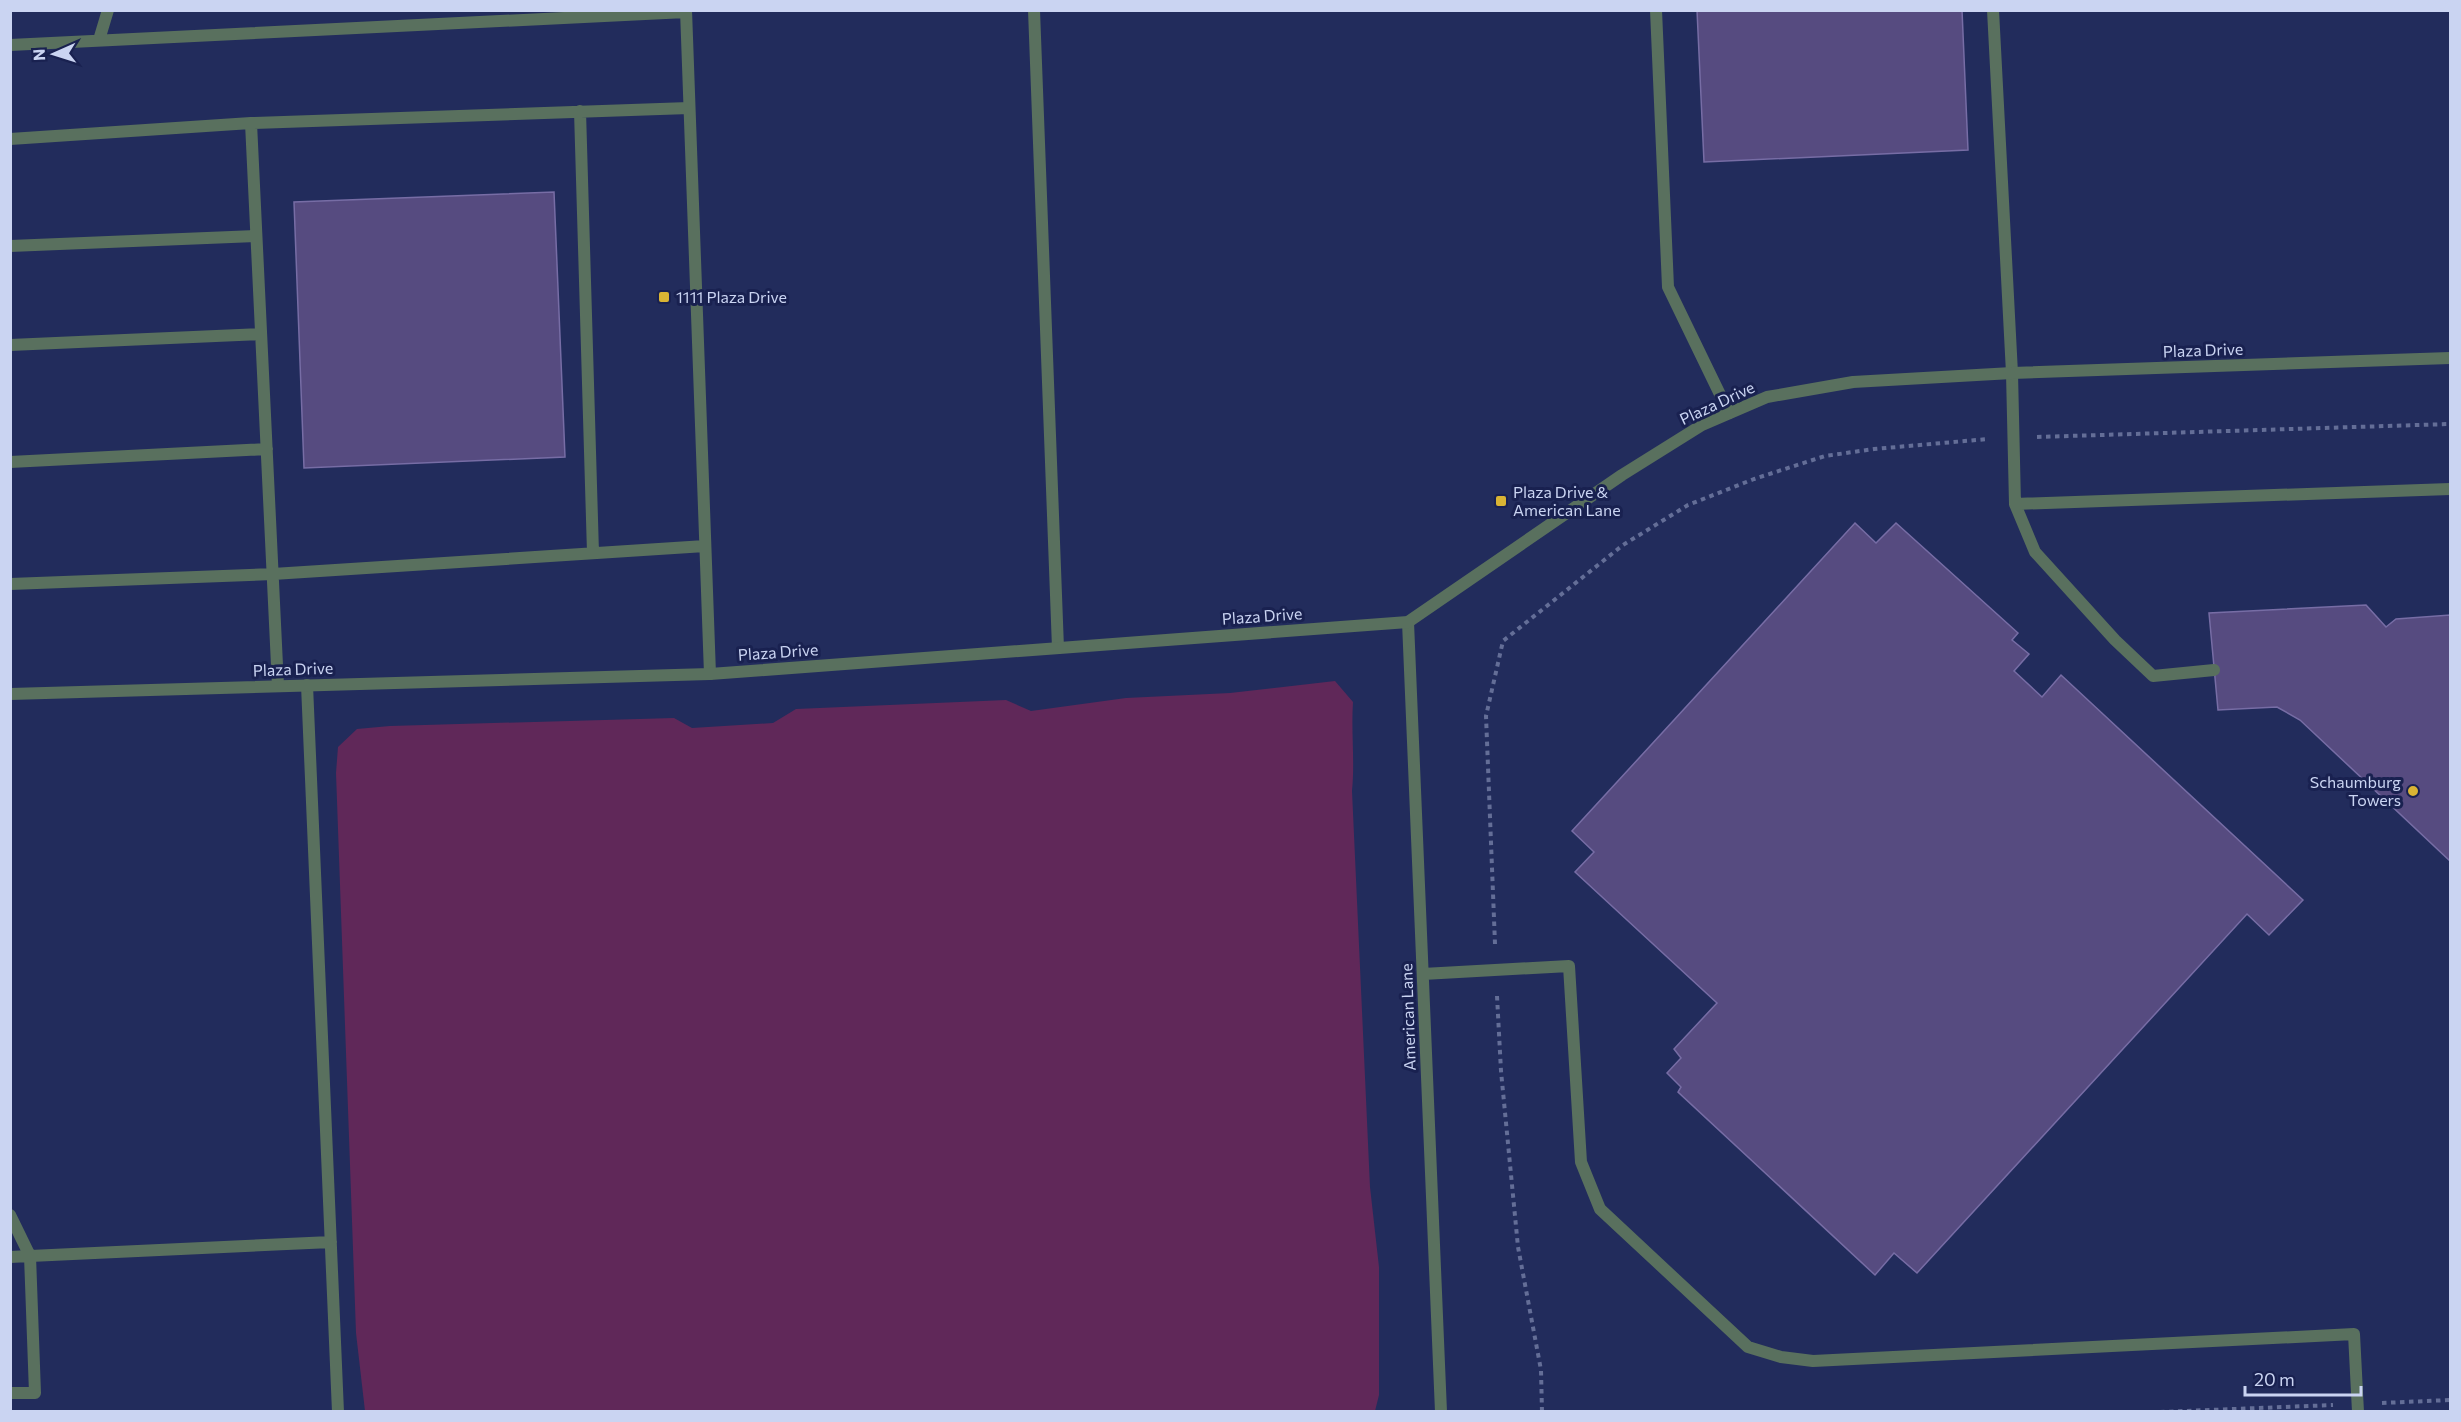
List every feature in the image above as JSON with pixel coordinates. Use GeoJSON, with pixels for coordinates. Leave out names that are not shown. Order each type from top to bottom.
{"type":"FeatureCollection","features":[{"type":"Feature","properties":{"kind":"street"},"geometry":{"type":"LineString","coordinates":[[99,40],[108,10]]}},
{"type":"Feature","properties":{"kind":"street"},"geometry":{"type":"LineString","coordinates":[[1034,10],[1058,648]]}},
{"type":"Feature","properties":{"kind":"street"},"geometry":{"type":"LineString","coordinates":[[1656,10],[1668,287],[1729,413]]}},
{"type":"Feature","properties":{"kind":"street"},"geometry":{"type":"LineString","coordinates":[[1993,10],[2012,373],[2015,504],[2035,552],[2115,640],[2153,676],[2214,670]]}},
{"type":"Feature","properties":{"kind":"street"},"geometry":{"type":"LineString","coordinates":[[10,45],[686,11],[710,674]]}},
{"type":"Feature","properties":{"kind":"street"},"geometry":{"type":"LineString","coordinates":[[10,139],[251,123],[689,108]]}},
{"type":"Feature","properties":{"kind":"street"},"geometry":{"type":"LineString","coordinates":[[580,111],[593,553]]}},
{"type":"Feature","properties":{"kind":"street"},"geometry":{"type":"LineString","coordinates":[[251,123],[278,686]]}},
{"type":"Feature","properties":{"kind":"street"},"geometry":{"type":"LineString","coordinates":[[10,246],[256,236]]}},
{"type":"Feature","properties":{"kind":"street"},"geometry":{"type":"LineString","coordinates":[[10,345],[261,334]]}},
{"type":"Feature","properties":{"kind":"street","name":"Plaza Drive"},"geometry":{"type":"LineString","coordinates":[[10,694],[710,674],[1408,622],[1622,475],[1702,425],[1767,397],[1853,382],[2012,373],[2451,358]]}},
{"type":"Feature","properties":{"kind":"street"},"geometry":{"type":"LineString","coordinates":[[10,462],[267,449]]}},
{"type":"Feature","properties":{"kind":"street"},"geometry":{"type":"LineString","coordinates":[[2015,504],[2451,489]]}},
{"type":"Feature","properties":{"kind":"street"},"geometry":{"type":"LineString","coordinates":[[10,584],[273,574],[705,546]]}},
{"type":"Feature","properties":{"kind":"street","name":"American Lane"},"geometry":{"type":"LineString","coordinates":[[1408,622],[1441,1412]]}},
{"type":"Feature","properties":{"kind":"street"},"geometry":{"type":"LineString","coordinates":[[307,685],[338,1412]]}},
{"type":"Feature","properties":{"kind":"street"},"geometry":{"type":"LineString","coordinates":[[1423,974],[1569,966],[1581,1162],[1600,1209],[1748,1347],[1781,1357],[1812,1360],[2354,1334],[2358,1408]]}},
{"type":"Feature","properties":{"kind":"street"},"geometry":{"type":"LineString","coordinates":[[10,1215],[30,1256],[35,1393],[10,1394]]}},
{"type":"Feature","properties":{"kind":"street"},"geometry":{"type":"LineString","coordinates":[[10,1257],[331,1242]]}},
{"type":"Feature","properties":{"kind":"path"},"geometry":{"type":"LineString","coordinates":[[1542,1412],[1541,1370],[1518,1247],[1501,1071],[1486,716],[1503,642],[1623,545],[1688,505],[1743,483],[1825,456],[1961,440],[2014,437],[2451,424]]}},
{"type":"Feature","properties":{"kind":"path"},"geometry":{"type":"LineString","coordinates":[[2160,1412],[2358,1408],[2451,1400]]}},
{"type":"Feature","properties":{"kind":"shaded area"},"geometry":{"type":"Polygon","coordinates":[[[1335,681],[1353,702],[1352,791],[1370,1187],[1379,1267],[1379,1395],[1375,1411],[365,1411],[356,1333],[336,773],[338,747],[357,729],[390,726],[674,718],[692,728],[773,723],[796,709],[1006,700],[1031,711],[1126,698],[1230,693],[1335,681]]]}},
{"type":"Feature","properties":{"kind":"building"},"geometry":{"type":"Polygon","coordinates":[[[1697,10],[1962,10],[1968,150],[1704,162],[1697,10]]]}},
{"type":"Feature","properties":{"kind":"building"},"geometry":{"type":"Polygon","coordinates":[[[554,192],[565,457],[304,468],[294,202],[554,192]]]}},
{"type":"Feature","properties":{"kind":"building"},"geometry":{"type":"Polygon","coordinates":[[[1855,523],[1876,543],[1896,523],[2018,633],[2012,640],[2029,654],[2014,671],[2042,697],[2061,675],[2303,900],[2269,935],[2247,914],[1917,1273],[1894,1253],[1875,1275],[1678,1092],[1681,1087],[1667,1073],[1681,1058],[1674,1049],[1717,1003],[1575,872],[1594,852],[1572,831],[1855,523]]]}},
{"type":"Feature","properties":{"kind":"building","name":"Schaumburg Towers"},"geometry":{"type":"Polygon","coordinates":[[[2366,605],[2386,627],[2396,619],[2450,615],[2450,861],[2300,720],[2277,707],[2218,710],[2209,613],[2366,605]]]}},
{"type":"Feature","properties":{"kind":"place","name":"1111 Plaza Drive"},"geometry":{"type":"Point","coordinates":[664,297]}},
{"type":"Feature","properties":{"kind":"place","name":"Plaza Drive & American Lane"},"geometry":{"type":"Point","coordinates":[1501,501]}},
{"type":"Feature","properties":{"kind":"place","name":"Schaumburg Towers"},"geometry":{"type":"Point","coordinates":[2413,791]}}]}
